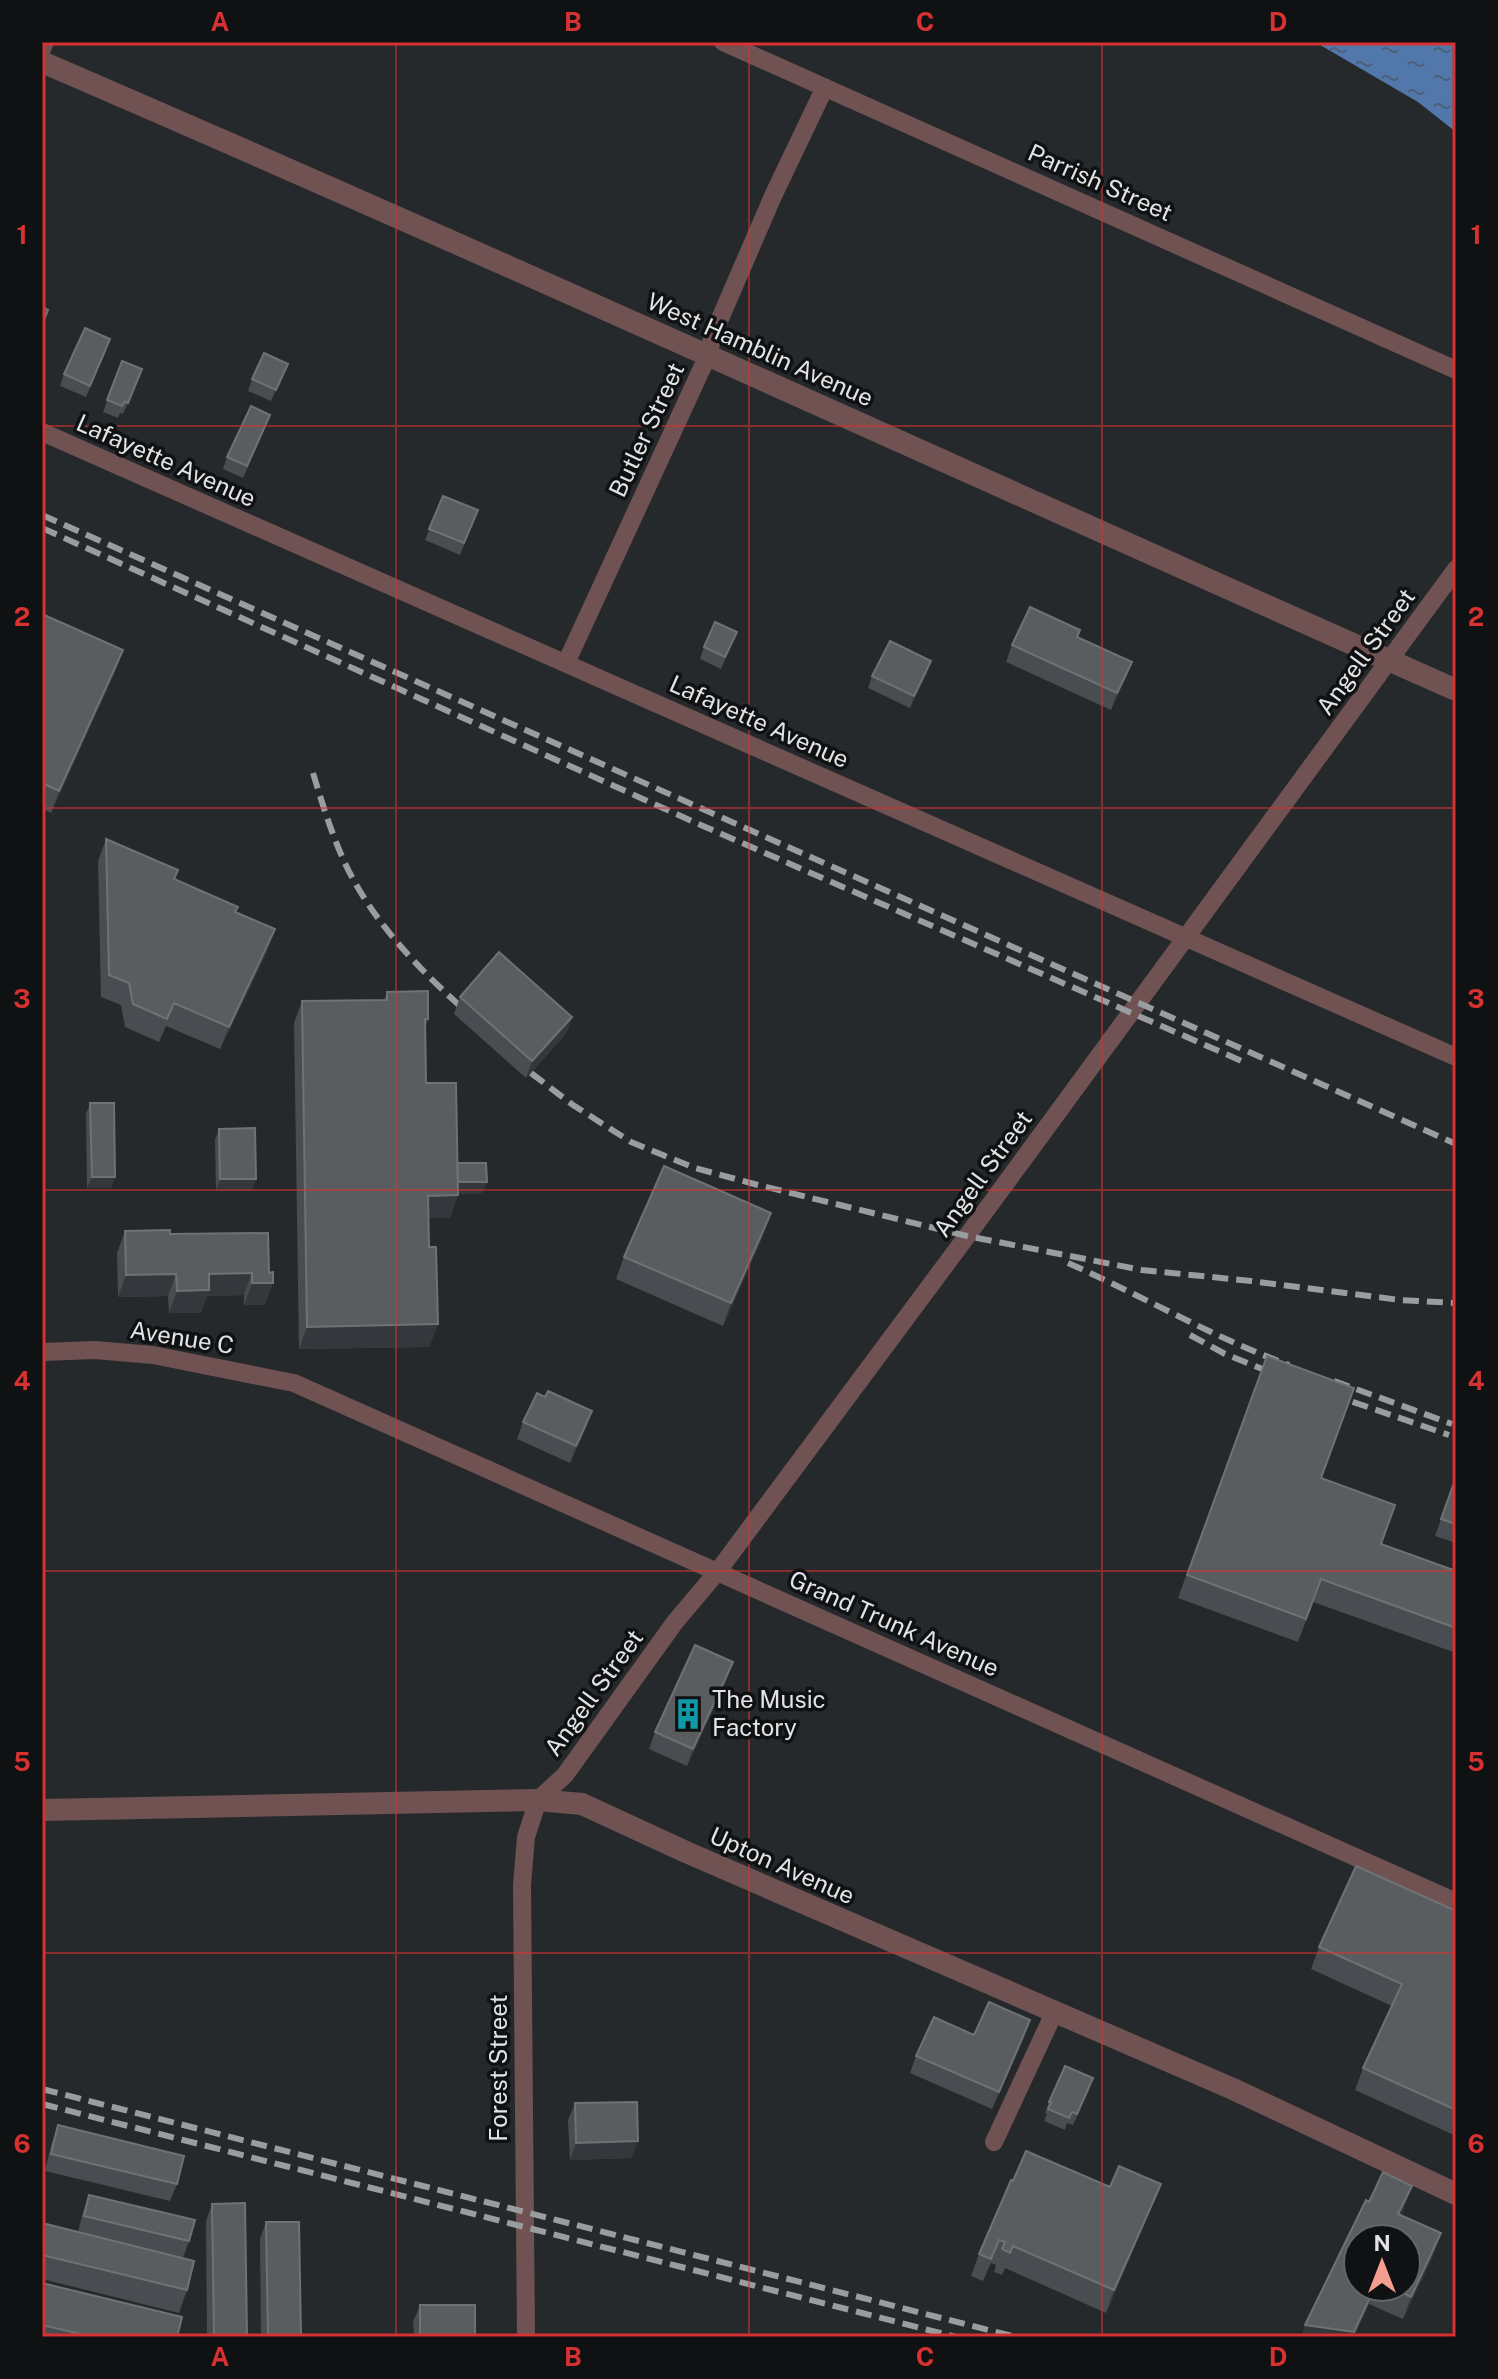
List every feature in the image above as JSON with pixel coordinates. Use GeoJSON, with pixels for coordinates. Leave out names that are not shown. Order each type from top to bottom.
{"type":"FeatureCollection","features":[{"type":"Feature","properties":{"kind":"street"},"geometry":{"type":"LineString","coordinates":[[42,49],[45,42]]}},
{"type":"Feature","properties":{"kind":"street","name":"Parrish Street"},"geometry":{"type":"LineString","coordinates":[[723,42],[1456,370]]}},
{"type":"Feature","properties":{"kind":"street","name":"West Hamblin Avenue"},"geometry":{"type":"LineString","coordinates":[[42,62],[343,192],[486,259],[708,355],[1456,690]]}},
{"type":"Feature","properties":{"kind":"street","name":"Butler Street"},"geometry":{"type":"LineString","coordinates":[[567,661],[708,355],[713,335],[773,196],[825,87]]}},
{"type":"Feature","properties":{"kind":"street","name":"Lafayette Avenue"},"geometry":{"type":"LineString","coordinates":[[42,432],[567,661],[1456,1057]]}},
{"type":"Feature","properties":{"kind":"street","name":"Angell Street"},"geometry":{"type":"LineString","coordinates":[[538,1800],[565,1775],[675,1622],[718,1571],[1456,569]]}},
{"type":"Feature","properties":{"kind":"street","name":"Avenue C"},"geometry":{"type":"LineString","coordinates":[[42,1352],[95,1350],[153,1355],[294,1383],[312,1391]]}},
{"type":"Feature","properties":{"kind":"street","name":"Grand Trunk Avenue"},"geometry":{"type":"LineString","coordinates":[[312,1391],[1456,1902]]}},
{"type":"Feature","properties":{"kind":"street","name":"Upton Avenue"},"geometry":{"type":"LineString","coordinates":[[42,1810],[538,1800],[582,1804],[1233,2089],[1456,2194]]}},
{"type":"Feature","properties":{"kind":"street","name":"Forest Street"},"geometry":{"type":"LineString","coordinates":[[526,2337],[522,1885],[526,1837],[538,1800]]}},
{"type":"Feature","properties":{"kind":"street"},"geometry":{"type":"LineString","coordinates":[[994,2142],[1054,2013]]}},
{"type":"Feature","properties":{"kind":"water"},"geometry":{"type":"Polygon","coordinates":[[[1315,42],[1456,42],[1456,132],[1418,102],[1315,42]]]}},
{"type":"Feature","properties":{"kind":"building"},"geometry":{"type":"Polygon","coordinates":[[[42,307],[48,310],[42,325],[42,307]]]}},
{"type":"Feature","properties":{"kind":"building"},"geometry":{"type":"Polygon","coordinates":[[[85,328],[110,339],[90,386],[64,374],[85,328]]]}},
{"type":"Feature","properties":{"kind":"building"},"geometry":{"type":"Polygon","coordinates":[[[264,353],[288,364],[276,390],[252,379],[264,353]]]}},
{"type":"Feature","properties":{"kind":"building"},"geometry":{"type":"Polygon","coordinates":[[[122,361],[142,369],[128,403],[124,402],[122,406],[107,400],[122,361]]]}},
{"type":"Feature","properties":{"kind":"building"},"geometry":{"type":"Polygon","coordinates":[[[251,406],[270,415],[247,466],[227,457],[251,406]]]}},
{"type":"Feature","properties":{"kind":"building"},"geometry":{"type":"Polygon","coordinates":[[[443,496],[478,510],[464,543],[429,529],[443,496]]]}},
{"type":"Feature","properties":{"kind":"building"},"geometry":{"type":"Polygon","coordinates":[[[1030,607],[1080,630],[1077,637],[1132,662],[1117,693],[1012,645],[1030,607]]]}},
{"type":"Feature","properties":{"kind":"building"},"geometry":{"type":"Polygon","coordinates":[[[42,614],[123,650],[59,791],[42,783],[42,614]]]}},
{"type":"Feature","properties":{"kind":"building"},"geometry":{"type":"Polygon","coordinates":[[[715,622],[737,632],[725,657],[704,647],[715,622]]]}},
{"type":"Feature","properties":{"kind":"building"},"geometry":{"type":"Polygon","coordinates":[[[890,641],[931,661],[914,696],[872,676],[890,641]]]}},
{"type":"Feature","properties":{"kind":"building"},"geometry":{"type":"Polygon","coordinates":[[[106,839],[178,870],[174,879],[238,907],[235,912],[275,929],[229,1027],[174,1003],[167,1019],[133,1004],[129,983],[109,975],[106,839]]]}},
{"type":"Feature","properties":{"kind":"building"},"geometry":{"type":"Polygon","coordinates":[[[499,952],[572,1017],[532,1061],[460,997],[499,952]]]}},
{"type":"Feature","properties":{"kind":"building"},"geometry":{"type":"Polygon","coordinates":[[[428,991],[426,1083],[456,1083],[458,1195],[428,1196],[429,1247],[436,1247],[438,1324],[307,1327],[302,1001],[387,1000],[387,992],[428,991]]]}},
{"type":"Feature","properties":{"kind":"building"},"geometry":{"type":"Polygon","coordinates":[[[90,1103],[114,1103],[115,1177],[92,1177],[90,1103]]]}},
{"type":"Feature","properties":{"kind":"building"},"geometry":{"type":"Polygon","coordinates":[[[255,1128],[256,1179],[220,1179],[219,1129],[255,1128]]]}},
{"type":"Feature","properties":{"kind":"building"},"geometry":{"type":"Polygon","coordinates":[[[457,1163],[486,1163],[487,1182],[458,1182],[457,1163]]]}},
{"type":"Feature","properties":{"kind":"building"},"geometry":{"type":"Polygon","coordinates":[[[664,1166],[771,1213],[731,1303],[624,1257],[664,1166]]]}},
{"type":"Feature","properties":{"kind":"building"},"geometry":{"type":"Polygon","coordinates":[[[170,1230],[170,1234],[268,1233],[269,1273],[273,1272],[273,1283],[252,1283],[252,1273],[209,1274],[209,1290],[177,1291],[176,1274],[126,1275],[125,1231],[170,1230]]]}},
{"type":"Feature","properties":{"kind":"building"},"geometry":{"type":"Polygon","coordinates":[[[1267,1356],[1354,1388],[1321,1478],[1395,1505],[1381,1544],[1456,1571],[1456,1628],[1321,1579],[1306,1619],[1187,1575],[1267,1356]]]}},
{"type":"Feature","properties":{"kind":"building"},"geometry":{"type":"Polygon","coordinates":[[[548,1391],[592,1411],[576,1446],[523,1422],[537,1393],[545,1397],[548,1391]]]}},
{"type":"Feature","properties":{"kind":"building"},"geometry":{"type":"Polygon","coordinates":[[[1456,1477],[1456,1524],[1441,1519],[1456,1477]]]}},
{"type":"Feature","properties":{"kind":"building","name":"The Music Factory"},"geometry":{"type":"Polygon","coordinates":[[[695,1645],[733,1662],[693,1749],[655,1732],[695,1645]]]}},
{"type":"Feature","properties":{"kind":"building"},"geometry":{"type":"Polygon","coordinates":[[[1356,1866],[1456,1911],[1456,2110],[1363,2068],[1402,1984],[1319,1947],[1356,1866]]]}},
{"type":"Feature","properties":{"kind":"building"},"geometry":{"type":"Polygon","coordinates":[[[989,2002],[1030,2020],[999,2092],[916,2056],[934,2017],[974,2035],[989,2002]]]}},
{"type":"Feature","properties":{"kind":"building"},"geometry":{"type":"Polygon","coordinates":[[[1065,2066],[1093,2078],[1077,2114],[1072,2112],[1069,2118],[1048,2109],[1065,2066]]]}},
{"type":"Feature","properties":{"kind":"building"},"geometry":{"type":"Polygon","coordinates":[[[637,2102],[638,2141],[576,2143],[575,2103],[637,2102]]]}},
{"type":"Feature","properties":{"kind":"building"},"geometry":{"type":"Polygon","coordinates":[[[58,2125],[184,2156],[177,2184],[51,2154],[58,2125]]]}},
{"type":"Feature","properties":{"kind":"building"},"geometry":{"type":"Polygon","coordinates":[[[1026,2151],[1110,2187],[1119,2166],[1161,2184],[1114,2290],[1013,2246],[1010,2253],[1002,2249],[1005,2242],[999,2240],[991,2259],[979,2254],[1026,2151]]]}},
{"type":"Feature","properties":{"kind":"building"},"geometry":{"type":"Polygon","coordinates":[[[1383,2172],[1412,2186],[1398,2214],[1418,2223],[1355,2223],[1366,2200],[1369,2202],[1383,2172]]]}},
{"type":"Feature","properties":{"kind":"building"},"geometry":{"type":"Polygon","coordinates":[[[89,2195],[195,2220],[189,2241],[84,2216],[89,2195]]]}},
{"type":"Feature","properties":{"kind":"building"},"geometry":{"type":"Polygon","coordinates":[[[245,2203],[247,2337],[214,2337],[212,2204],[245,2203]]]}},
{"type":"Feature","properties":{"kind":"building"},"geometry":{"type":"Polygon","coordinates":[[[266,2222],[299,2222],[301,2337],[268,2337],[266,2222]]]}},
{"type":"Feature","properties":{"kind":"building"},"geometry":{"type":"Polygon","coordinates":[[[42,2223],[194,2261],[187,2290],[42,2255],[42,2223]]]}},
{"type":"Feature","properties":{"kind":"building"},"geometry":{"type":"Polygon","coordinates":[[[1422,2225],[1441,2233],[1422,2274],[1422,2225]]]}},
{"type":"Feature","properties":{"kind":"building"},"geometry":{"type":"Polygon","coordinates":[[[1342,2249],[1342,2303],[1368,2303],[1354,2332],[1305,2325],[1342,2249]]]}},
{"type":"Feature","properties":{"kind":"building"},"geometry":{"type":"Polygon","coordinates":[[[42,2283],[182,2317],[177,2337],[93,2337],[42,2325],[42,2283]]]}},
{"type":"Feature","properties":{"kind":"building"},"geometry":{"type":"Polygon","coordinates":[[[420,2305],[475,2305],[475,2337],[420,2337],[420,2305]]]}},
{"type":"Feature","properties":{"kind":"railway"},"geometry":{"type":"LineString","coordinates":[[42,515],[1456,1144]]}},
{"type":"Feature","properties":{"kind":"railway"},"geometry":{"type":"LineString","coordinates":[[42,528],[694,822],[1244,1062]]}},
{"type":"Feature","properties":{"kind":"railway"},"geometry":{"type":"LineString","coordinates":[[313,773],[339,850],[367,902],[410,957],[460,1006]]}},
{"type":"Feature","properties":{"kind":"railway"},"geometry":{"type":"LineString","coordinates":[[531,1073],[573,1105],[631,1142],[695,1168],[758,1185],[967,1236],[1142,1270],[1400,1300],[1456,1303]]}},
{"type":"Feature","properties":{"kind":"railway"},"geometry":{"type":"LineString","coordinates":[[1068,1263],[1233,1342],[1289,1365]]}},
{"type":"Feature","properties":{"kind":"railway"},"geometry":{"type":"LineString","coordinates":[[1190,1335],[1225,1354],[1285,1378]]}},
{"type":"Feature","properties":{"kind":"railway"},"geometry":{"type":"LineString","coordinates":[[1334,1381],[1452,1424]]}},
{"type":"Feature","properties":{"kind":"railway"},"geometry":{"type":"LineString","coordinates":[[1330,1394],[1449,1435]]}},
{"type":"Feature","properties":{"kind":"railway"},"geometry":{"type":"LineString","coordinates":[[42,2089],[1016,2337]]}},
{"type":"Feature","properties":{"kind":"railway"},"geometry":{"type":"LineString","coordinates":[[42,2104],[956,2337]]}},
{"type":"Feature","properties":{"kind":"place","name":"The Music Factory"},"geometry":{"type":"Point","coordinates":[688,1714]}}]}
